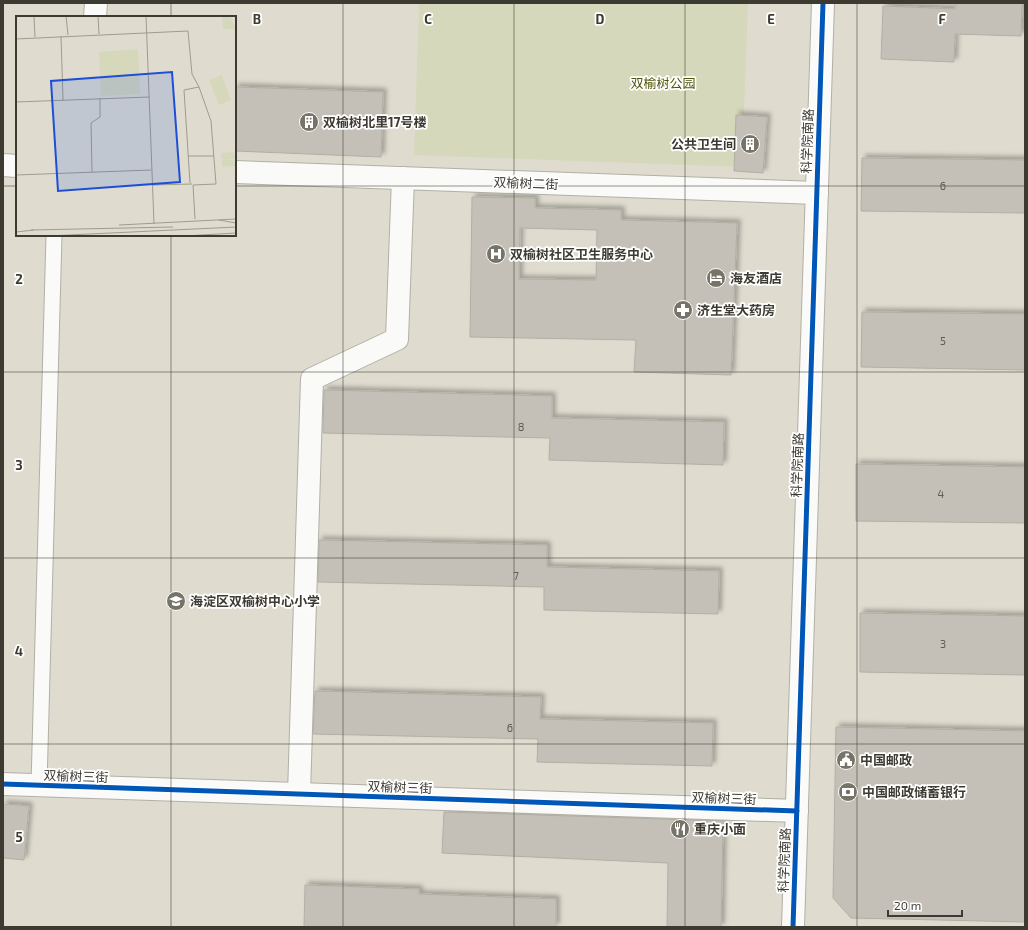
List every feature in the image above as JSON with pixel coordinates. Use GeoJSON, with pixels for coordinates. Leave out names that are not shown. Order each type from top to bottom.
{"type":"FeatureCollection","features":[{"type":"Feature","properties":{"kind":"street"},"geometry":{"type":"LineString","coordinates":[[96,3],[96,16]]}},
{"type":"Feature","properties":{"kind":"street","name":"科学院南路"},"geometry":{"type":"LineString","coordinates":[[793,927],[822,3]]}},
{"type":"Feature","properties":{"kind":"street"},"geometry":{"type":"LineString","coordinates":[[3,165],[16,166]]}},
{"type":"Feature","properties":{"kind":"street","name":"双榆树二街"},"geometry":{"type":"LineString","coordinates":[[236,172],[817,193]]}},
{"type":"Feature","properties":{"kind":"street"},"geometry":{"type":"LineString","coordinates":[[299,794],[312,379],[397,339],[403,178]]}},
{"type":"Feature","properties":{"kind":"street","name":"双榆树三街"},"geometry":{"type":"LineString","coordinates":[[3,784],[797,811]]}},
{"type":"Feature","properties":{"kind":"lane"},"geometry":{"type":"LineString","coordinates":[[39,785],[54,236]]}},
{"type":"Feature","properties":{"kind":"green space","name":"双榆树公园"},"geometry":{"type":"Polygon","coordinates":[[[419,3],[748,3],[742,167],[414,155],[419,3]]]}},
{"type":"Feature","properties":{"kind":"building"},"geometry":{"type":"Polygon","coordinates":[[[956,3],[1022,3],[1021,36],[955,34],[954,62],[881,59],[883,6],[955,9],[956,3]]]}},
{"type":"Feature","properties":{"kind":"building","name":"双榆树北里17号楼"},"geometry":{"type":"Polygon","coordinates":[[[236,87],[383,92],[381,157],[236,151],[236,87]]]}},
{"type":"Feature","properties":{"kind":"building","name":"公共卫生间"},"geometry":{"type":"Polygon","coordinates":[[[736,115],[767,117],[763,173],[734,171],[736,115]]]}},
{"type":"Feature","properties":{"kind":"building"},"geometry":{"type":"Polygon","coordinates":[[[862,158],[1025,160],[1025,213],[861,211],[862,158]]]}},
{"type":"Feature","properties":{"kind":"building"},"geometry":{"type":"Polygon","coordinates":[[[472,197],[535,198],[535,208],[621,210],[621,220],[737,223],[731,375],[634,372],[636,340],[470,337],[472,197]],[[520,228],[519,279],[596,280],[597,230],[520,228]]]}},
{"type":"Feature","properties":{"kind":"building"},"geometry":{"type":"Polygon","coordinates":[[[862,312],[1025,314],[1025,370],[861,367],[862,312]]]}},
{"type":"Feature","properties":{"kind":"building"},"geometry":{"type":"Polygon","coordinates":[[[324,390],[552,396],[552,418],[724,422],[723,465],[549,460],[550,438],[323,433],[324,390]]]}},
{"type":"Feature","properties":{"kind":"building"},"geometry":{"type":"Polygon","coordinates":[[[856,464],[1025,467],[1025,523],[856,521],[856,464]]]}},
{"type":"Feature","properties":{"kind":"building"},"geometry":{"type":"Polygon","coordinates":[[[319,540],[547,545],[547,567],[719,571],[718,614],[544,610],[544,587],[318,582],[319,540]]]}},
{"type":"Feature","properties":{"kind":"building"},"geometry":{"type":"Polygon","coordinates":[[[860,613],[1025,616],[1025,675],[860,672],[860,613]]]}},
{"type":"Feature","properties":{"kind":"building"},"geometry":{"type":"Polygon","coordinates":[[[315,691],[541,697],[540,719],[713,723],[712,766],[537,762],[538,739],[313,734],[315,691]]]}},
{"type":"Feature","properties":{"kind":"building"},"geometry":{"type":"Polygon","coordinates":[[[836,727],[1025,731],[1025,922],[851,918],[833,898],[836,727]]]}},
{"type":"Feature","properties":{"kind":"building"},"geometry":{"type":"Polygon","coordinates":[[[3,804],[29,806],[24,860],[3,858],[3,804]]]}},
{"type":"Feature","properties":{"kind":"building"},"geometry":{"type":"Polygon","coordinates":[[[444,812],[723,821],[721,927],[667,927],[668,863],[442,853],[444,812]]]}},
{"type":"Feature","properties":{"kind":"building"},"geometry":{"type":"Polygon","coordinates":[[[305,885],[419,889],[419,894],[556,899],[556,927],[304,927],[305,885]]]}},
{"type":"Feature","properties":{"kind":"cycle path"},"geometry":{"type":"LineString","coordinates":[[793,927],[823,3]]}},
{"type":"Feature","properties":{"kind":"cycle path"},"geometry":{"type":"LineString","coordinates":[[3,784],[797,811]]}},
{"type":"Feature","properties":{"kind":"place","name":"双榆树北里17号楼"},"geometry":{"type":"Point","coordinates":[309,122]}},
{"type":"Feature","properties":{"kind":"place","name":"公共卫生间"},"geometry":{"type":"Point","coordinates":[750,144]}},
{"type":"Feature","properties":{"kind":"place","name":"双榆树社区卫生服务中心"},"geometry":{"type":"Point","coordinates":[496,254]}},
{"type":"Feature","properties":{"kind":"place","name":"海友酒店"},"geometry":{"type":"Point","coordinates":[716,278]}},
{"type":"Feature","properties":{"kind":"place","name":"济生堂大药房"},"geometry":{"type":"Point","coordinates":[683,310]}},
{"type":"Feature","properties":{"kind":"place","name":"海淀区双榆树中心小学"},"geometry":{"type":"Point","coordinates":[176,601]}},
{"type":"Feature","properties":{"kind":"place","name":"中国邮政"},"geometry":{"type":"Point","coordinates":[846,760]}},
{"type":"Feature","properties":{"kind":"place","name":"中国邮政储蓄银行"},"geometry":{"type":"Point","coordinates":[848,792]}},
{"type":"Feature","properties":{"kind":"place","name":"重庆小面"},"geometry":{"type":"Point","coordinates":[680,829]}}]}
